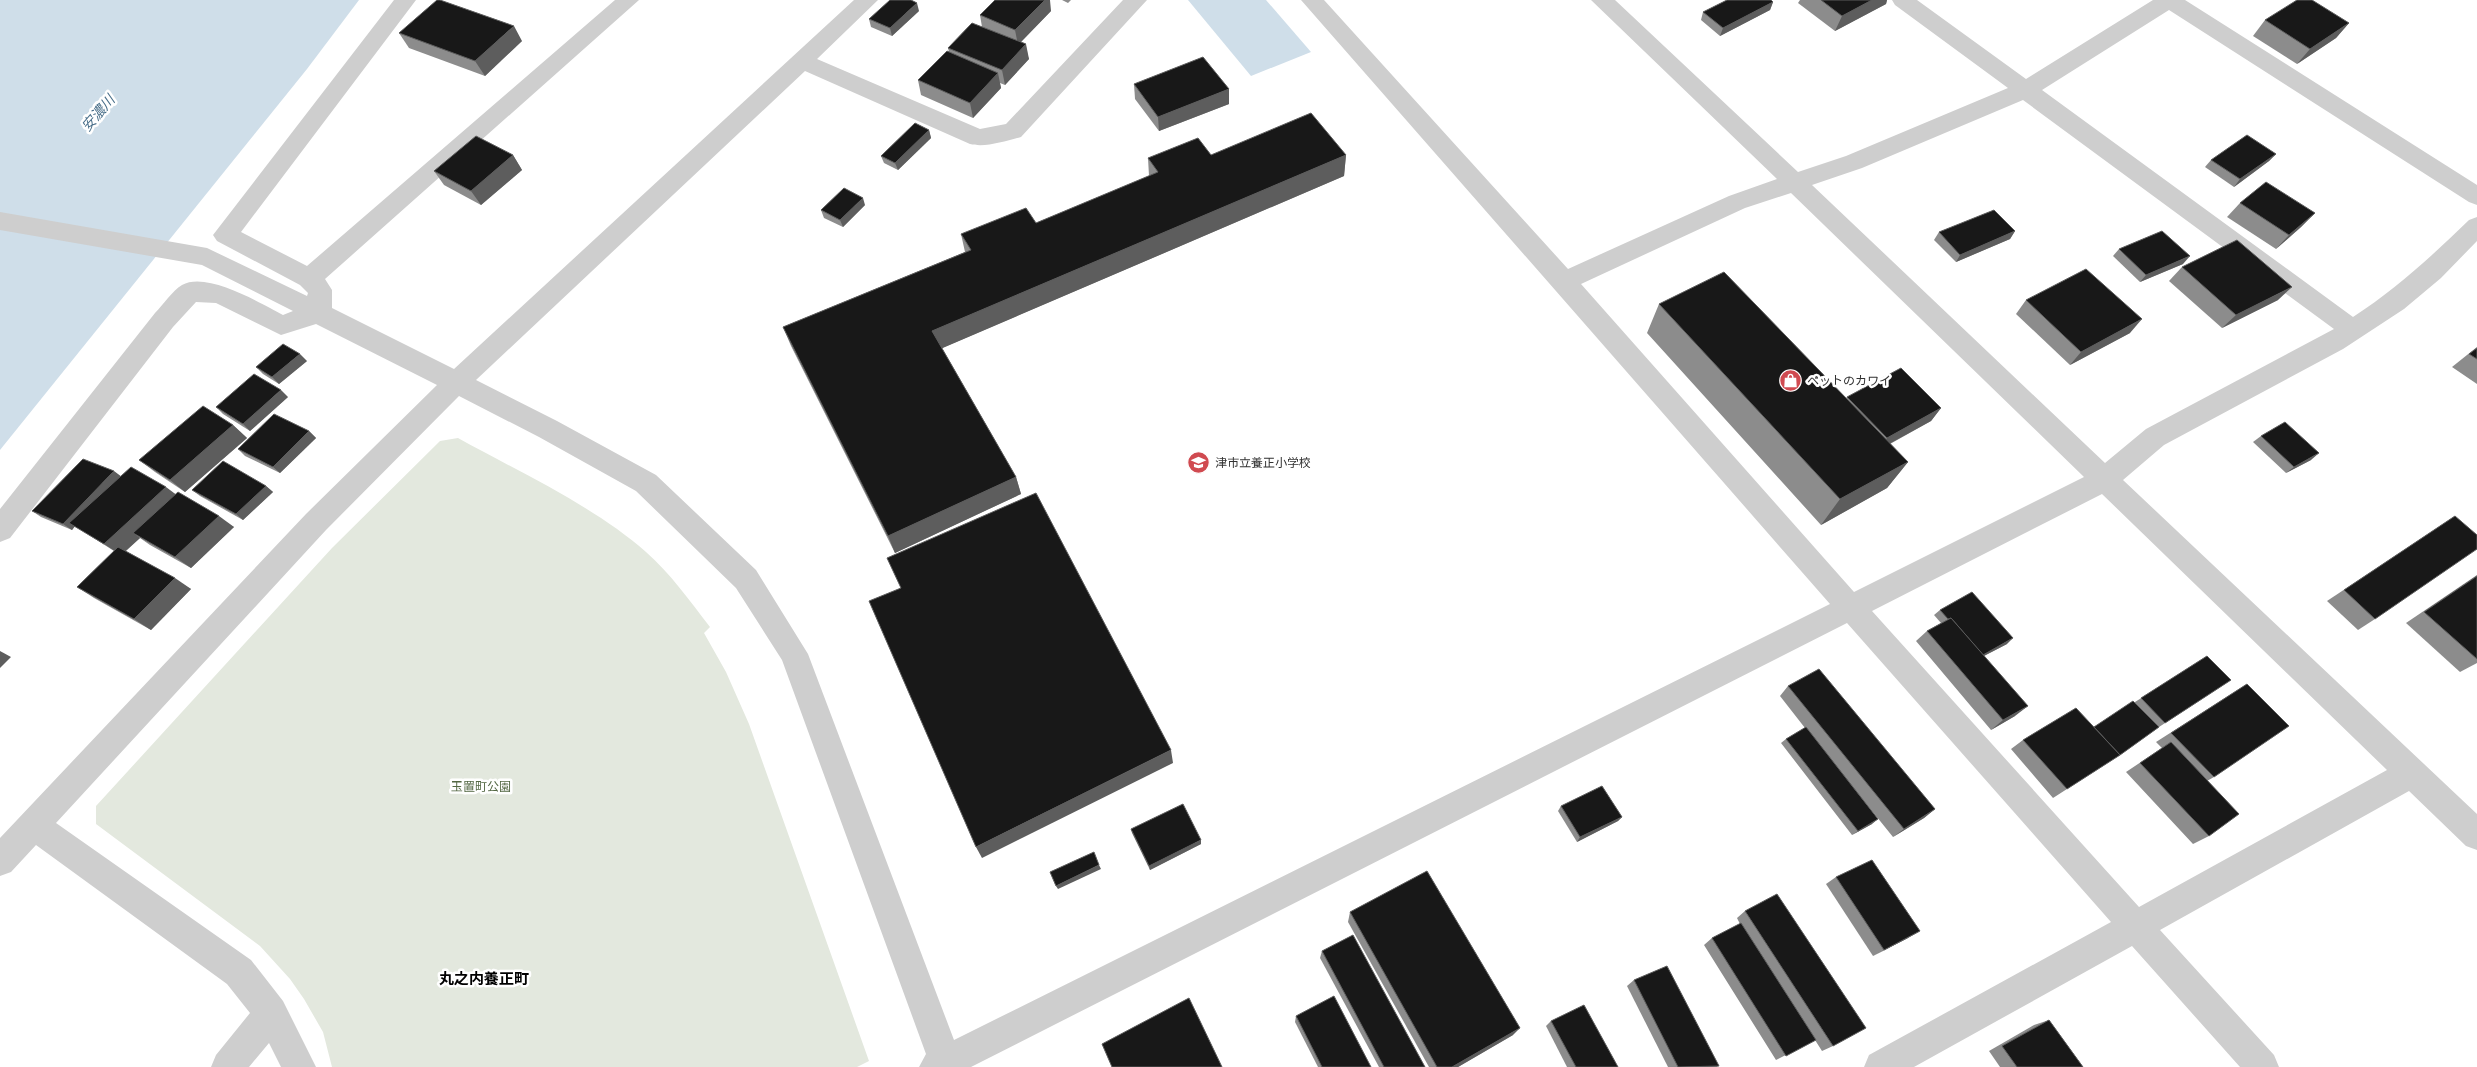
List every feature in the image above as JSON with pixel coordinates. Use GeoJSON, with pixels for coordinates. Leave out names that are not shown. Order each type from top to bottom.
{"type":"FeatureCollection","features":[{"type":"Feature","properties":{"kind":"street"},"geometry":{"type":"LineString","coordinates":[[0,530],[164,320],[190,292],[220,294],[281,325],[308,308],[320,290],[309,278],[225,235],[405,0]]}},
{"type":"Feature","properties":{"kind":"street"},"geometry":{"type":"LineString","coordinates":[[309,278],[628,0]]}},
{"type":"Feature","properties":{"kind":"street"},"geometry":{"type":"LineString","coordinates":[[0,861],[316,522],[456,383],[867,0]]}},
{"type":"Feature","properties":{"kind":"street"},"geometry":{"type":"LineString","coordinates":[[802,61],[978,138],[1013,131],[1136,0]]}},
{"type":"Feature","properties":{"kind":"street"},"geometry":{"type":"LineString","coordinates":[[1312,0],[1564,281],[1851,608],[2262,1067]]}},
{"type":"Feature","properties":{"kind":"street"},"geometry":{"type":"LineString","coordinates":[[1602,0],[1798,183],[2104,480],[2477,835]]}},
{"type":"Feature","properties":{"kind":"street"},"geometry":{"type":"LineString","coordinates":[[1903,0],[2353,330]]}},
{"type":"Feature","properties":{"kind":"street"},"geometry":{"type":"LineString","coordinates":[[1564,281],[1737,202],[1798,183],[2027,90],[2169,0],[2477,196]]}},
{"type":"Feature","properties":{"kind":"street"},"geometry":{"type":"LineString","coordinates":[[0,221],[207,256],[548,429],[646,483],[746,579],[794,654],[943,1066],[2104,480],[2155,438],[2353,330],[2395,302],[2432,271],[2477,226]]}},
{"type":"Feature","properties":{"kind":"street"},"geometry":{"type":"LineString","coordinates":[[1881,1067],[2412,773]]}},
{"type":"Feature","properties":{"kind":"street"},"geometry":{"type":"LineString","coordinates":[[33,825],[239,972],[271,1013],[299,1067]]}},
{"type":"Feature","properties":{"kind":"street"},"geometry":{"type":"LineString","coordinates":[[228,1067],[271,1013]]}},
{"type":"Feature","properties":{"kind":"green space","name":"玉置町公園"},"geometry":{"type":"Polygon","coordinates":[[[458,438],[580,505],[625,535],[663,569],[710,627],[704,633],[726,672],[749,724],[869,1061],[857,1067],[332,1067],[323,1032],[304,999],[290,979],[260,946],[96,824],[96,806],[332,548],[440,441],[458,438]]]}},
{"type":"Feature","properties":{"kind":"water","name":"安濃川"},"geometry":{"type":"Polygon","coordinates":[[[0,0],[359,0],[307,69],[0,450],[0,0]]]}},
{"type":"Feature","properties":{"kind":"water"},"geometry":{"type":"Polygon","coordinates":[[[1188,0],[1266,0],[1311,52],[1251,76],[1188,0]]]}},
{"type":"Feature","properties":{"kind":"building"},"geometry":{"type":"Polygon","coordinates":[[[437,0],[514,26],[475,61],[399,33],[437,0]]]}},
{"type":"Feature","properties":{"kind":"building"},"geometry":{"type":"Polygon","coordinates":[[[890,0],[911,0],[917,3],[890,28],[869,19],[890,0]]]}},
{"type":"Feature","properties":{"kind":"building"},"geometry":{"type":"Polygon","coordinates":[[[995,0],[1045,0],[1015,30],[980,15],[995,0]]]}},
{"type":"Feature","properties":{"kind":"building"},"geometry":{"type":"Polygon","coordinates":[[[1727,0],[1771,0],[1773,2],[1723,28],[1703,12],[1727,0]]]}},
{"type":"Feature","properties":{"kind":"building"},"geometry":{"type":"Polygon","coordinates":[[[1821,0],[1872,0],[1842,16],[1821,0]]]}},
{"type":"Feature","properties":{"kind":"building"},"geometry":{"type":"Polygon","coordinates":[[[2297,0],[2312,0],[2349,23],[2310,49],[2265,20],[2297,0]]]}},
{"type":"Feature","properties":{"kind":"building"},"geometry":{"type":"Polygon","coordinates":[[[972,23],[1026,44],[1002,70],[948,48],[972,23]]]}},
{"type":"Feature","properties":{"kind":"building"},"geometry":{"type":"Polygon","coordinates":[[[947,51],[998,73],[970,103],[918,80],[947,51]]]}},
{"type":"Feature","properties":{"kind":"building"},"geometry":{"type":"Polygon","coordinates":[[[1203,57],[1229,89],[1158,117],[1134,84],[1203,57]]]}},
{"type":"Feature","properties":{"kind":"building"},"geometry":{"type":"Polygon","coordinates":[[[1311,113],[1346,155],[932,331],[1016,477],[888,536],[783,327],[971,250],[961,234],[1026,208],[1036,223],[1158,172],[1148,158],[1198,138],[1211,155],[1311,113]]]}},
{"type":"Feature","properties":{"kind":"building"},"geometry":{"type":"Polygon","coordinates":[[[915,123],[929,130],[895,163],[881,156],[915,123]]]}},
{"type":"Feature","properties":{"kind":"building"},"geometry":{"type":"Polygon","coordinates":[[[2247,135],[2276,154],[2240,179],[2211,160],[2247,135]]]}},
{"type":"Feature","properties":{"kind":"building"},"geometry":{"type":"Polygon","coordinates":[[[476,136],[513,155],[471,191],[434,171],[476,136]]]}},
{"type":"Feature","properties":{"kind":"building"},"geometry":{"type":"Polygon","coordinates":[[[2266,182],[2315,213],[2289,235],[2240,203],[2266,182]]]}},
{"type":"Feature","properties":{"kind":"building"},"geometry":{"type":"Polygon","coordinates":[[[844,188],[863,198],[840,220],[821,210],[844,188]]]}},
{"type":"Feature","properties":{"kind":"building"},"geometry":{"type":"Polygon","coordinates":[[[1994,210],[2015,231],[1960,255],[1939,232],[1994,210]]]}},
{"type":"Feature","properties":{"kind":"building"},"geometry":{"type":"Polygon","coordinates":[[[2162,231],[2190,256],[2146,275],[2119,249],[2162,231]]]}},
{"type":"Feature","properties":{"kind":"building"},"geometry":{"type":"Polygon","coordinates":[[[2237,240],[2292,287],[2236,315],[2182,267],[2237,240]]]}},
{"type":"Feature","properties":{"kind":"building"},"geometry":{"type":"Polygon","coordinates":[[[2086,269],[2142,319],[2081,352],[2026,300],[2086,269]]]}},
{"type":"Feature","properties":{"kind":"building"},"geometry":{"type":"Polygon","coordinates":[[[1724,272],[1908,462],[1840,499],[1659,304],[1724,272]]]}},
{"type":"Feature","properties":{"kind":"building"},"geometry":{"type":"Polygon","coordinates":[[[283,344],[300,354],[272,377],[256,367],[283,344]]]}},
{"type":"Feature","properties":{"kind":"building"},"geometry":{"type":"Polygon","coordinates":[[[2477,348],[2477,359],[2469,354],[2477,348]]]}},
{"type":"Feature","properties":{"kind":"building"},"geometry":{"type":"Polygon","coordinates":[[[1901,368],[1941,408],[1887,438],[1847,397],[1901,368]]]}},
{"type":"Feature","properties":{"kind":"building"},"geometry":{"type":"Polygon","coordinates":[[[254,374],[281,390],[243,424],[216,407],[254,374]]]}},
{"type":"Feature","properties":{"kind":"building"},"geometry":{"type":"Polygon","coordinates":[[[203,406],[233,425],[170,480],[139,460],[203,406]]]}},
{"type":"Feature","properties":{"kind":"building"},"geometry":{"type":"Polygon","coordinates":[[[274,414],[309,431],[273,467],[238,449],[274,414]]]}},
{"type":"Feature","properties":{"kind":"building"},"geometry":{"type":"Polygon","coordinates":[[[2285,422],[2319,453],[2294,467],[2261,436],[2285,422]]]}},
{"type":"Feature","properties":{"kind":"building"},"geometry":{"type":"Polygon","coordinates":[[[83,459],[114,471],[63,524],[32,511],[83,459]]]}},
{"type":"Feature","properties":{"kind":"building"},"geometry":{"type":"Polygon","coordinates":[[[223,461],[266,486],[236,514],[192,490],[223,461]]]}},
{"type":"Feature","properties":{"kind":"building"},"geometry":{"type":"Polygon","coordinates":[[[131,467],[166,487],[104,544],[69,523],[131,467]]]}},
{"type":"Feature","properties":{"kind":"building"},"geometry":{"type":"Polygon","coordinates":[[[178,492],[219,516],[175,557],[133,533],[178,492]]]}},
{"type":"Feature","properties":{"kind":"building"},"geometry":{"type":"Polygon","coordinates":[[[1036,493],[1171,750],[976,847],[869,601],[901,588],[887,558],[1036,493]]]}},
{"type":"Feature","properties":{"kind":"building"},"geometry":{"type":"Polygon","coordinates":[[[2455,516],[2477,535],[2477,549],[2375,619],[2344,590],[2455,516]]]}},
{"type":"Feature","properties":{"kind":"building"},"geometry":{"type":"Polygon","coordinates":[[[118,547],[175,578],[134,619],[77,587],[118,547]]]}},
{"type":"Feature","properties":{"kind":"building"},"geometry":{"type":"Polygon","coordinates":[[[2477,576],[2477,659],[2424,612],[2477,576]]]}},
{"type":"Feature","properties":{"kind":"building"},"geometry":{"type":"Polygon","coordinates":[[[1972,592],[2013,638],[1983,655],[1951,618],[1948,619],[1940,610],[1972,592]]]}},
{"type":"Feature","properties":{"kind":"building"},"geometry":{"type":"Polygon","coordinates":[[[1951,618],[2028,706],[2003,720],[1927,631],[1951,618]]]}},
{"type":"Feature","properties":{"kind":"building"},"geometry":{"type":"Polygon","coordinates":[[[2207,656],[2231,680],[2165,723],[2141,698],[2207,656]]]}},
{"type":"Feature","properties":{"kind":"building"},"geometry":{"type":"Polygon","coordinates":[[[1819,669],[1935,809],[1904,829],[1788,686],[1819,669]]]}},
{"type":"Feature","properties":{"kind":"building"},"geometry":{"type":"Polygon","coordinates":[[[2247,684],[2289,726],[2214,777],[2171,733],[2247,684]]]}},
{"type":"Feature","properties":{"kind":"building"},"geometry":{"type":"Polygon","coordinates":[[[2133,701],[2159,727],[2120,755],[2094,727],[2133,701]]]}},
{"type":"Feature","properties":{"kind":"building"},"geometry":{"type":"Polygon","coordinates":[[[2076,708],[2120,755],[2067,789],[2023,740],[2076,708]]]}},
{"type":"Feature","properties":{"kind":"building"},"geometry":{"type":"Polygon","coordinates":[[[1806,727],[1878,819],[1858,831],[1786,739],[1806,727]]]}},
{"type":"Feature","properties":{"kind":"building"},"geometry":{"type":"Polygon","coordinates":[[[2171,742],[2239,814],[2209,836],[2140,763],[2171,742]]]}},
{"type":"Feature","properties":{"kind":"building"},"geometry":{"type":"Polygon","coordinates":[[[1602,786],[1622,817],[1580,837],[1561,806],[1602,786]]]}},
{"type":"Feature","properties":{"kind":"building"},"geometry":{"type":"Polygon","coordinates":[[[1183,804],[1201,840],[1149,866],[1131,829],[1183,804]]]}},
{"type":"Feature","properties":{"kind":"building"},"geometry":{"type":"Polygon","coordinates":[[[1094,852],[1099,865],[1056,886],[1050,872],[1094,852]]]}},
{"type":"Feature","properties":{"kind":"building"},"geometry":{"type":"Polygon","coordinates":[[[1872,860],[1920,931],[1884,950],[1836,877],[1872,860]]]}},
{"type":"Feature","properties":{"kind":"building"},"geometry":{"type":"Polygon","coordinates":[[[1427,871],[1520,1028],[1452,1067],[1437,1067],[1350,912],[1427,871]]]}},
{"type":"Feature","properties":{"kind":"building"},"geometry":{"type":"Polygon","coordinates":[[[1777,894],[1866,1028],[1833,1046],[1745,911],[1777,894]]]}},
{"type":"Feature","properties":{"kind":"building"},"geometry":{"type":"Polygon","coordinates":[[[1741,923],[1816,1040],[1786,1056],[1712,938],[1741,923]]]}},
{"type":"Feature","properties":{"kind":"building"},"geometry":{"type":"Polygon","coordinates":[[[1353,935],[1425,1067],[1384,1067],[1322,951],[1353,935]]]}},
{"type":"Feature","properties":{"kind":"building"},"geometry":{"type":"Polygon","coordinates":[[[1667,966],[1719,1066],[1678,1067],[1634,980],[1667,966]]]}},
{"type":"Feature","properties":{"kind":"building"},"geometry":{"type":"Polygon","coordinates":[[[1334,996],[1371,1067],[1322,1067],[1296,1016],[1334,996]]]}},
{"type":"Feature","properties":{"kind":"building"},"geometry":{"type":"Polygon","coordinates":[[[1189,998],[1222,1067],[1112,1067],[1102,1044],[1189,998]]]}},
{"type":"Feature","properties":{"kind":"building"},"geometry":{"type":"Polygon","coordinates":[[[1584,1005],[1618,1067],[1576,1067],[1551,1021],[1584,1005]]]}},
{"type":"Feature","properties":{"kind":"building"},"geometry":{"type":"Polygon","coordinates":[[[2049,1020],[2083,1067],[2017,1067],[2002,1046],[2049,1020]]]}},
{"type":"Feature","properties":{"kind":"place","name":"ペットのカワイ"},"geometry":{"type":"Point","coordinates":[1791,381]}},
{"type":"Feature","properties":{"kind":"place","name":"津市立養正小学校"},"geometry":{"type":"Point","coordinates":[1199,463]}},
{"type":"Feature","properties":{"kind":"district","name":"丸之内養正町"},"geometry":{"type":"Point","coordinates":[484,979]}}]}
